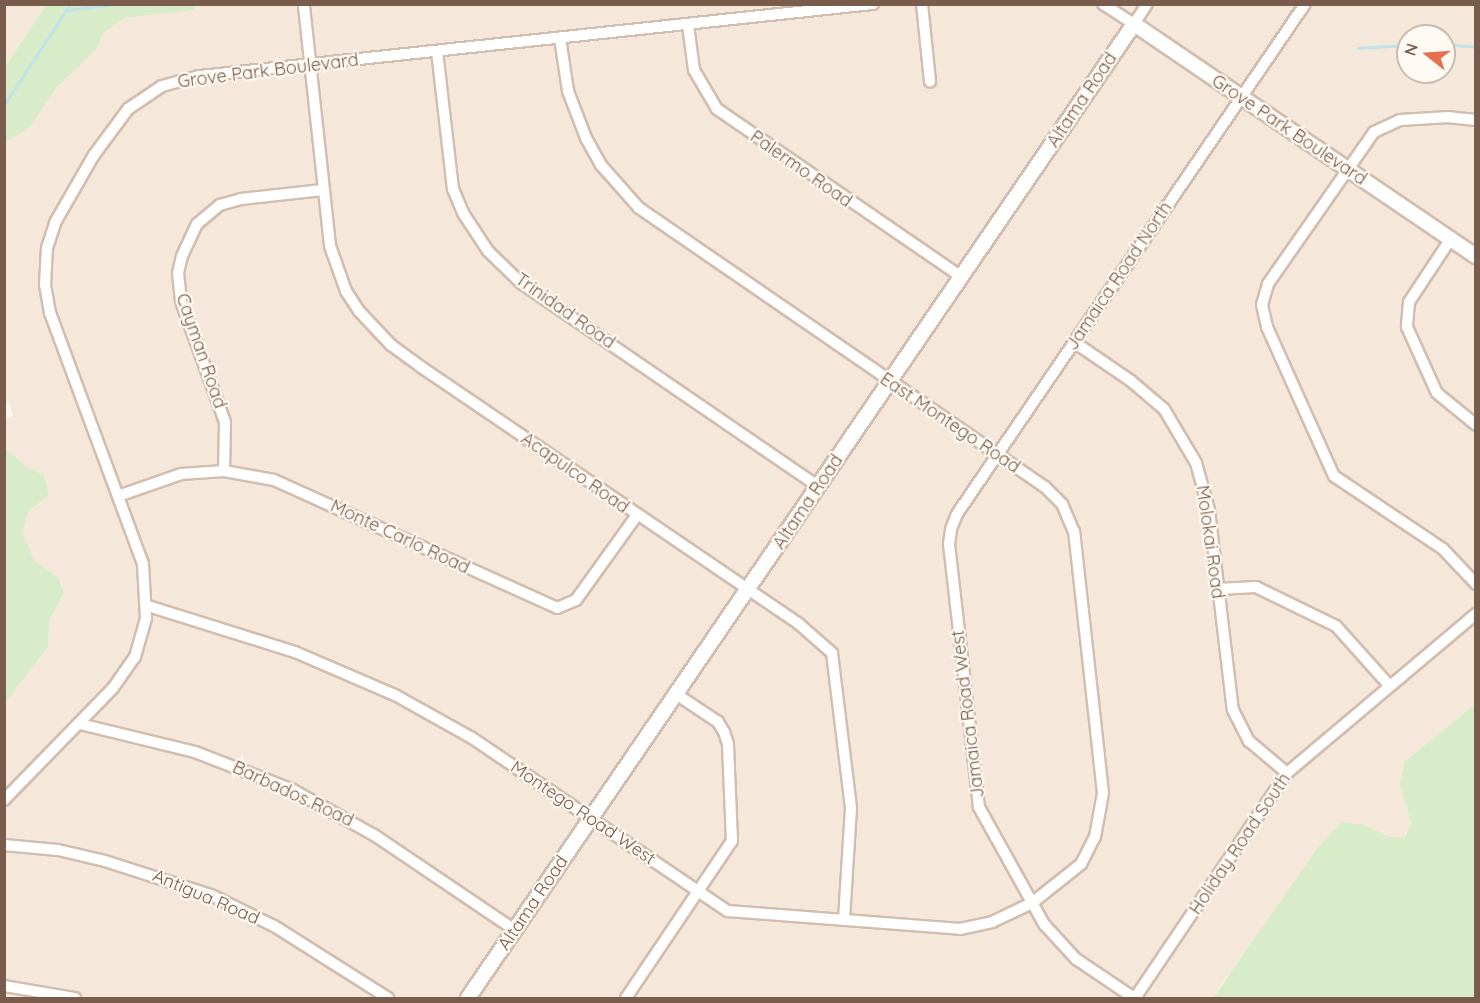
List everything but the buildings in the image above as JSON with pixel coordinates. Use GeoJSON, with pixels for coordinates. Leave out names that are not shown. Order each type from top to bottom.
{"type":"FeatureCollection","features":[{"type":"Feature","properties":{"kind":"street","name":"Grove Park Boulevard"},"geometry":{"type":"LineString","coordinates":[[4,800],[113,688],[135,657],[148,606],[143,564],[47,304],[46,257],[56,221],[119,118],[154,90],[200,76],[873,4]]}},
{"type":"Feature","properties":{"kind":"street"},"geometry":{"type":"LineString","coordinates":[[922,4],[930,82]]}},
{"type":"Feature","properties":{"kind":"street","name":"Grove Park Boulevard"},"geometry":{"type":"LineString","coordinates":[[1103,4],[1476,256]]}},
{"type":"Feature","properties":{"kind":"street","name":"Altama Road"},"geometry":{"type":"LineString","coordinates":[[468,999],[1147,4]]}},
{"type":"Feature","properties":{"kind":"street","name":"Jamaica Road North"},"geometry":{"type":"LineString","coordinates":[[998,455],[1305,4]]}},
{"type":"Feature","properties":{"kind":"street","name":"Acapulco Road"},"geometry":{"type":"LineString","coordinates":[[304,6],[323,190],[335,265],[346,291],[374,328],[421,367],[823,642],[832,653],[851,808],[844,920]]}},
{"type":"Feature","properties":{"kind":"street","name":"Palermo Road"},"geometry":{"type":"LineString","coordinates":[[688,25],[694,70],[717,108],[962,277]]}},
{"type":"Feature","properties":{"kind":"street","name":"East Montego Road"},"geometry":{"type":"LineString","coordinates":[[560,38],[572,104],[586,138],[620,189],[659,223],[998,455],[1049,491],[1062,504],[1072,524],[1102,793],[1100,822],[1089,851],[1071,874],[1032,903]]}},
{"type":"Feature","properties":{"kind":"street","name":"Trinidad Road"},"geometry":{"type":"LineString","coordinates":[[437,51],[453,189],[463,213],[488,251],[521,283],[818,486]]}},
{"type":"Feature","properties":{"kind":"street"},"geometry":{"type":"LineString","coordinates":[[1476,120],[1424,117],[1386,125],[1363,143],[1268,284],[1262,305],[1264,317],[1334,476],[1443,549],[1476,584]]}},
{"type":"Feature","properties":{"kind":"street","name":"Cayman Road"},"geometry":{"type":"LineString","coordinates":[[225,471],[225,422],[181,301],[178,273],[182,256],[197,224],[220,205],[241,199],[323,190]]}},
{"type":"Feature","properties":{"kind":"street"},"geometry":{"type":"LineString","coordinates":[[1450,240],[1412,297],[1407,327],[1437,393],[1476,425]]}},
{"type":"Feature","properties":{"kind":"street","name":"Molokai Road"},"geometry":{"type":"LineString","coordinates":[[1074,342],[1148,394],[1164,410],[1185,441],[1200,474],[1209,510],[1233,710],[1249,741],[1287,773]]}},
{"type":"Feature","properties":{"kind":"street","name":"Jamaica Road West"},"geometry":{"type":"LineString","coordinates":[[998,455],[957,514],[949,544],[979,807],[1044,924],[1076,959],[1135,999]]}},
{"type":"Feature","properties":{"kind":"street","name":"Monte Carlo Road"},"geometry":{"type":"LineString","coordinates":[[118,496],[181,474],[225,471],[291,485],[550,608],[569,606],[576,600],[637,515]]}},
{"type":"Feature","properties":{"kind":"street"},"geometry":{"type":"LineString","coordinates":[[1218,589],[1256,587],[1336,626],[1389,685]]}},
{"type":"Feature","properties":{"kind":"street","name":"Montego Road West"},"geometry":{"type":"LineString","coordinates":[[148,606],[295,652],[395,695],[472,738],[699,892],[738,913],[960,929],[992,922],[1032,903]]}},
{"type":"Feature","properties":{"kind":"street","name":"Holiday Road South"},"geometry":{"type":"LineString","coordinates":[[1135,999],[1287,773],[1476,614]]}},
{"type":"Feature","properties":{"kind":"street"},"geometry":{"type":"LineString","coordinates":[[626,999],[732,841],[728,744],[718,722],[676,694]]}},
{"type":"Feature","properties":{"kind":"street","name":"Barbados Road"},"geometry":{"type":"LineString","coordinates":[[80,724],[195,752],[302,795],[374,835],[515,930]]}},
{"type":"Feature","properties":{"kind":"street","name":"Antigua Road"},"geometry":{"type":"LineString","coordinates":[[4,845],[58,850],[105,861],[211,895],[282,931],[388,999]]}},
{"type":"Feature","properties":{"kind":"street"},"geometry":{"type":"LineString","coordinates":[[4,986],[75,999]]}},
{"type":"Feature","properties":{"kind":"shaded area"},"geometry":{"type":"Polygon","coordinates":[[[196,4],[1475,5],[1475,704],[1404,762],[1400,784],[1411,822],[1404,837],[1390,837],[1365,825],[1225,979],[1213,998],[5,998],[5,703],[48,647],[49,621],[64,593],[59,578],[34,560],[21,532],[28,512],[49,495],[44,475],[25,466],[5,447],[5,419],[13,416],[9,402],[4,400],[5,143],[31,126],[56,88],[97,49],[104,32],[125,18],[194,10],[196,4]]]}},
{"type":"Feature","properties":{"kind":"shaded area"},"geometry":{"type":"Polygon","coordinates":[[[5,5],[46,5],[5,67],[5,5]]]}},
{"type":"Feature","properties":{"kind":"green space"},"geometry":{"type":"Polygon","coordinates":[[[46,5],[196,5],[194,10],[125,18],[104,32],[97,49],[56,88],[31,126],[5,143],[5,67],[46,5]]]}},
{"type":"Feature","properties":{"kind":"green space"},"geometry":{"type":"Polygon","coordinates":[[[5,447],[25,466],[44,475],[49,495],[28,512],[22,532],[34,560],[59,578],[64,593],[49,621],[48,647],[5,703],[5,447]]]}},
{"type":"Feature","properties":{"kind":"green space"},"geometry":{"type":"Polygon","coordinates":[[[1475,704],[1475,998],[1213,998],[1319,846],[1342,822],[1365,825],[1390,837],[1405,837],[1411,822],[1400,784],[1404,762],[1475,704]]]}},
{"type":"Feature","properties":{"kind":"waterway"},"geometry":{"type":"LineString","coordinates":[[4,105],[70,4]]}},
{"type":"Feature","properties":{"kind":"waterway"},"geometry":{"type":"LineString","coordinates":[[67,10],[118,4]]}},
{"type":"Feature","properties":{"kind":"waterway"},"geometry":{"type":"LineString","coordinates":[[1456,45],[1476,47]]}},
{"type":"Feature","properties":{"kind":"waterway"},"geometry":{"type":"LineString","coordinates":[[1358,48],[1396,46]]}}]}
